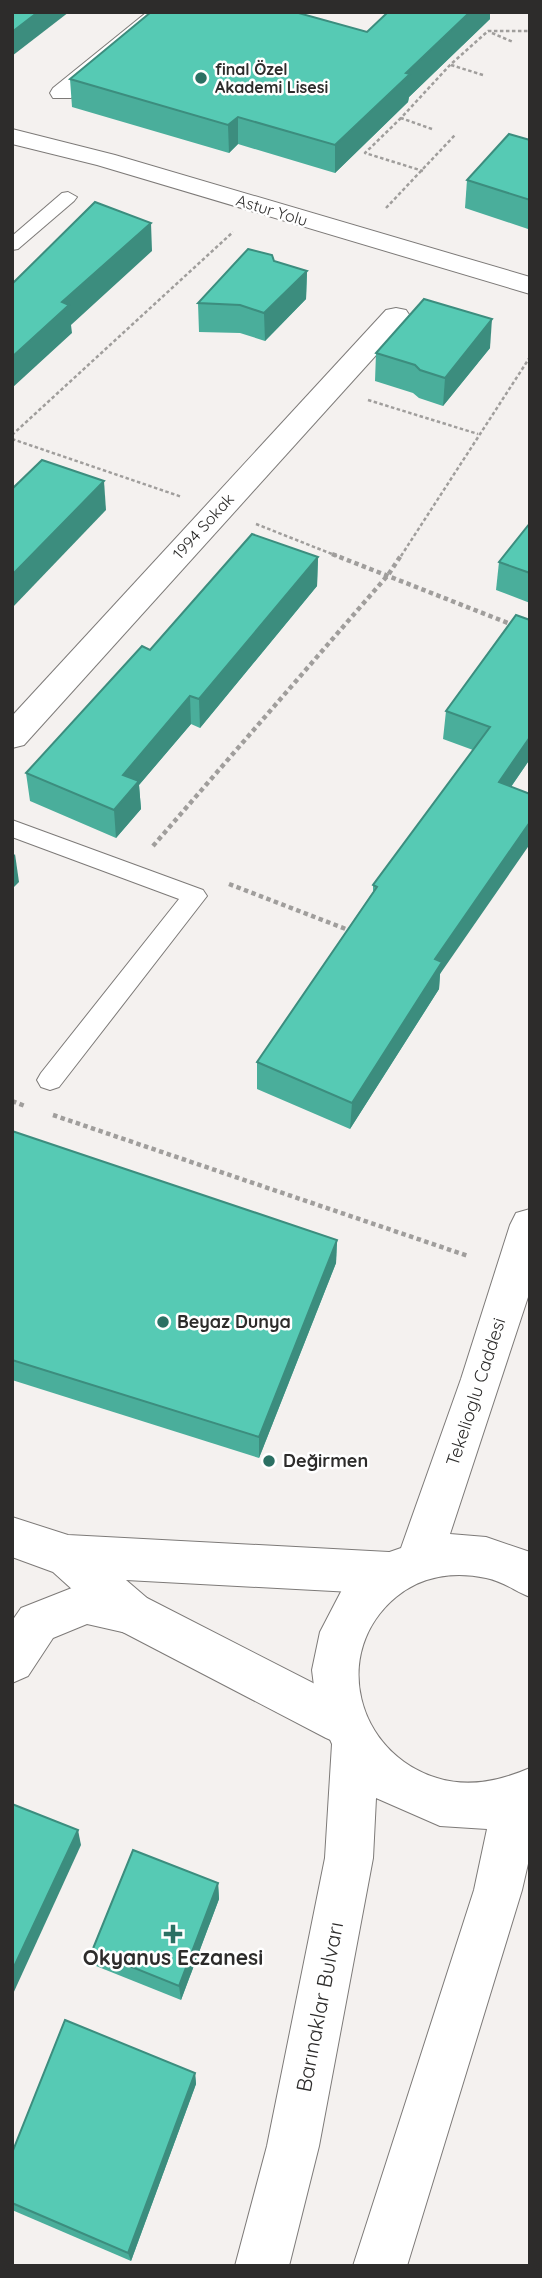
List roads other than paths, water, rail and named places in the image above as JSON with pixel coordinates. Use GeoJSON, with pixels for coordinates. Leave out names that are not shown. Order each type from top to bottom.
{"type":"FeatureCollection","features":[{"type":"Feature","properties":{"kind":"street"},"geometry":{"type":"LineString","coordinates":[[62,93],[162,12]]}},
{"type":"Feature","properties":{"kind":"street","name":"Astur Yolu"},"geometry":{"type":"LineString","coordinates":[[12,136],[530,286]]}},
{"type":"Feature","properties":{"kind":"street","name":"1994 Sokak"},"geometry":{"type":"LineString","coordinates":[[12,737],[396,316]]}},
{"type":"Feature","properties":{"kind":"street","name":"Tekelioglu Caddesi"},"geometry":{"type":"LineString","coordinates":[[404,1566],[482,1379],[530,1224]]}},
{"type":"Feature","properties":{"kind":"street"},"geometry":{"type":"LineString","coordinates":[[12,1537],[68,1556],[404,1566],[453,1554],[487,1557],[530,1576]]}},
{"type":"Feature","properties":{"kind":"street"},"geometry":{"type":"LineString","coordinates":[[68,1556],[131,1613],[349,1733]]}},
{"type":"Feature","properties":{"kind":"street"},"geometry":{"type":"LineString","coordinates":[[404,1566],[358,1600],[338,1637],[333,1679],[349,1733],[379,1772],[410,1793],[446,1805],[483,1807],[524,1795]]}},
{"type":"Feature","properties":{"kind":"street"},"geometry":{"type":"LineString","coordinates":[[12,1661],[37,1623],[87,1603],[131,1613]]}},
{"type":"Feature","properties":{"kind":"street","name":"Barınaklar Bulvarı"},"geometry":{"type":"LineString","coordinates":[[262,2266],[293,2146],[349,1858],[349,1733]]}},
{"type":"Feature","properties":{"kind":"street"},"geometry":{"type":"LineString","coordinates":[[380,2266],[498,1890],[524,1795]]}},
{"type":"Feature","properties":{"kind":"lane"},"geometry":{"type":"LineString","coordinates":[[12,245],[68,197]]}},
{"type":"Feature","properties":{"kind":"lane"},"geometry":{"type":"LineString","coordinates":[[12,828],[195,896],[50,1080]]}},
{"type":"Feature","properties":{"kind":"place","name":"final Özel Akademi Lisesi"},"geometry":{"type":"Point","coordinates":[201,78]}},
{"type":"Feature","properties":{"kind":"place","name":"Beyaz Dunya"},"geometry":{"type":"Point","coordinates":[163,1322]}},
{"type":"Feature","properties":{"kind":"place","name":"Değirmen"},"geometry":{"type":"Point","coordinates":[269,1461]}},
{"type":"Feature","properties":{"kind":"place","name":"Okyanus Eczanesi"},"geometry":{"type":"Point","coordinates":[173,1934]}}]}
